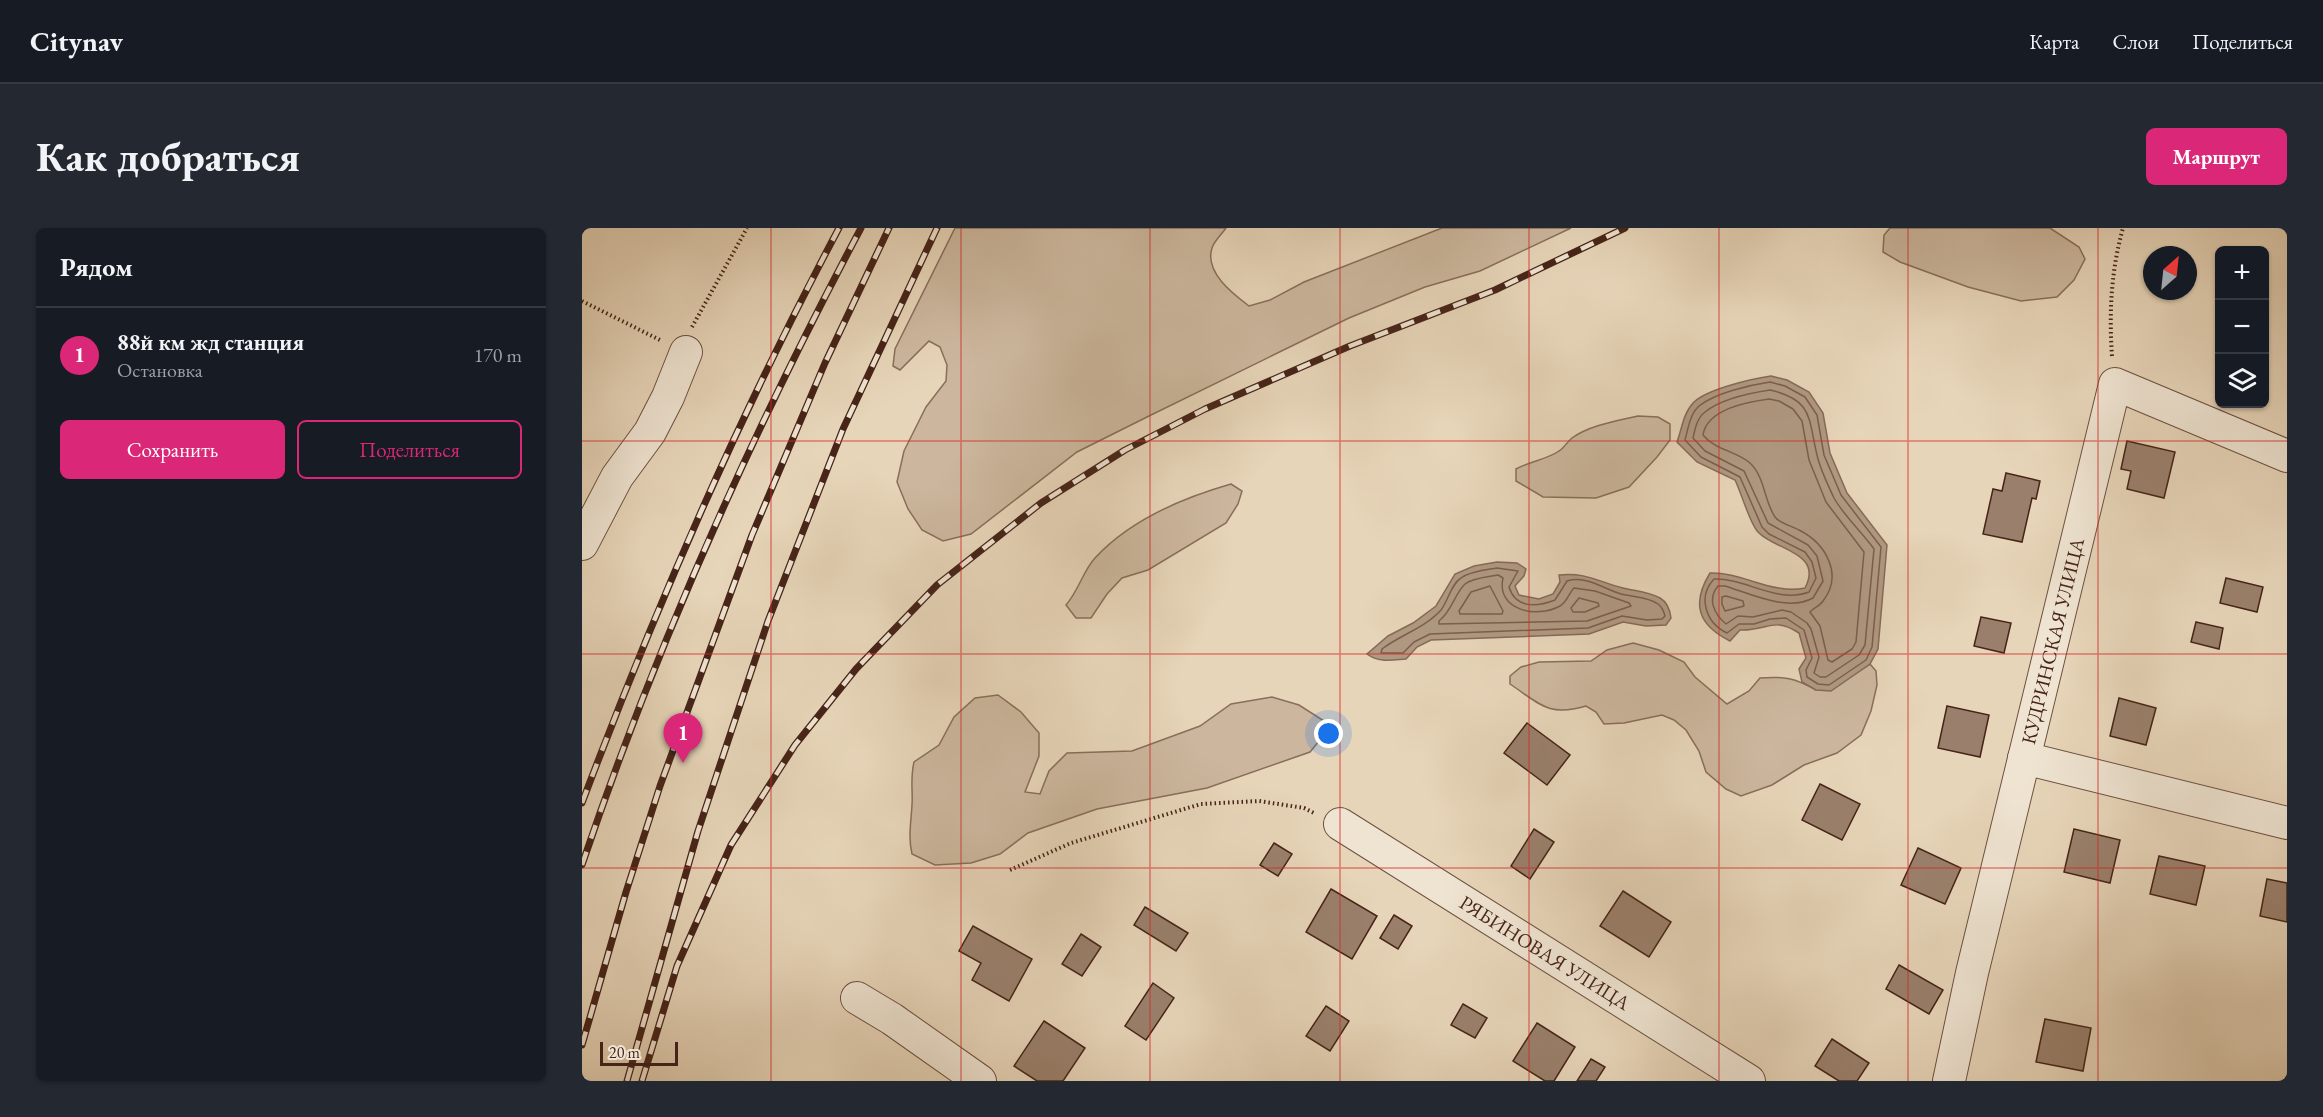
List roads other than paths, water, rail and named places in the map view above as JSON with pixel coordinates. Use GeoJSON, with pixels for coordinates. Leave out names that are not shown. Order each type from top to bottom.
{"type":"FeatureCollection","features":[{"type":"Feature","properties":{"kind":"street"},"geometry":{"type":"LineString","coordinates":[[582,544],[617,477],[651,432],[686,352]]}},
{"type":"Feature","properties":{"kind":"street","name":"КУДРИНСКАЯ УЛИЦА"},"geometry":{"type":"LineString","coordinates":[[1949,1081],[1972,974],[2115,384],[2287,456]]}},
{"type":"Feature","properties":{"kind":"street"},"geometry":{"type":"LineString","coordinates":[[2024,758],[2287,823]]}},
{"type":"Feature","properties":{"kind":"street","name":"РЯБИНОВАЯ УЛИЦА"},"geometry":{"type":"LineString","coordinates":[[1340,824],[1749,1081]]}},
{"type":"Feature","properties":{"kind":"street"},"geometry":{"type":"LineString","coordinates":[[857,998],[892,1019],[980,1081]]}},
{"type":"Feature","properties":{"kind":"water"},"geometry":{"type":"Polygon","coordinates":[[[1771,376],[1787,380],[1809,392],[1823,413],[1830,453],[1847,493],[1887,545],[1878,649],[1870,664],[1831,691],[1816,690],[1802,682],[1799,669],[1806,658],[1799,633],[1776,625],[1740,630],[1730,641],[1711,628],[1701,613],[1701,594],[1710,573],[1793,589],[1805,588],[1809,576],[1808,567],[1803,559],[1758,532],[1735,480],[1697,462],[1677,442],[1687,411],[1701,397],[1730,385],[1771,376]]]}},
{"type":"Feature","properties":{"kind":"water"},"geometry":{"type":"Polygon","coordinates":[[[1497,562],[1517,563],[1526,569],[1524,576],[1515,586],[1519,595],[1539,599],[1553,594],[1560,582],[1559,575],[1577,575],[1656,596],[1666,604],[1671,618],[1666,625],[1646,626],[1623,622],[1589,634],[1431,640],[1417,647],[1406,659],[1381,660],[1367,654],[1388,636],[1413,623],[1436,606],[1455,574],[1474,566],[1497,562]]]}},
{"type":"Feature","properties":{"kind":"railway"},"geometry":{"type":"LineString","coordinates":[[582,803],[639,656],[701,511],[767,369],[839,228]]}},
{"type":"Feature","properties":{"kind":"railway"},"geometry":{"type":"LineString","coordinates":[[582,865],[641,701],[708,541],[782,383],[861,228]]}},
{"type":"Feature","properties":{"kind":"railway"},"geometry":{"type":"LineString","coordinates":[[582,1045],[626,892],[660,786],[752,535],[825,363],[889,228]]}},
{"type":"Feature","properties":{"kind":"railway"},"geometry":{"type":"LineString","coordinates":[[627,1081],[698,831],[768,621],[843,429],[937,228]]}},
{"type":"Feature","properties":{"kind":"railway"},"geometry":{"type":"LineString","coordinates":[[642,1081],[677,966],[731,845],[795,745],[856,669],[937,585],[1041,503],[1125,450],[1205,409],[1350,346],[1495,290],[1625,228]]}},
{"type":"Feature","properties":{"kind":"place","name":"88й км жд станция"},"geometry":{"type":"Point","coordinates":[683,763]}}]}
